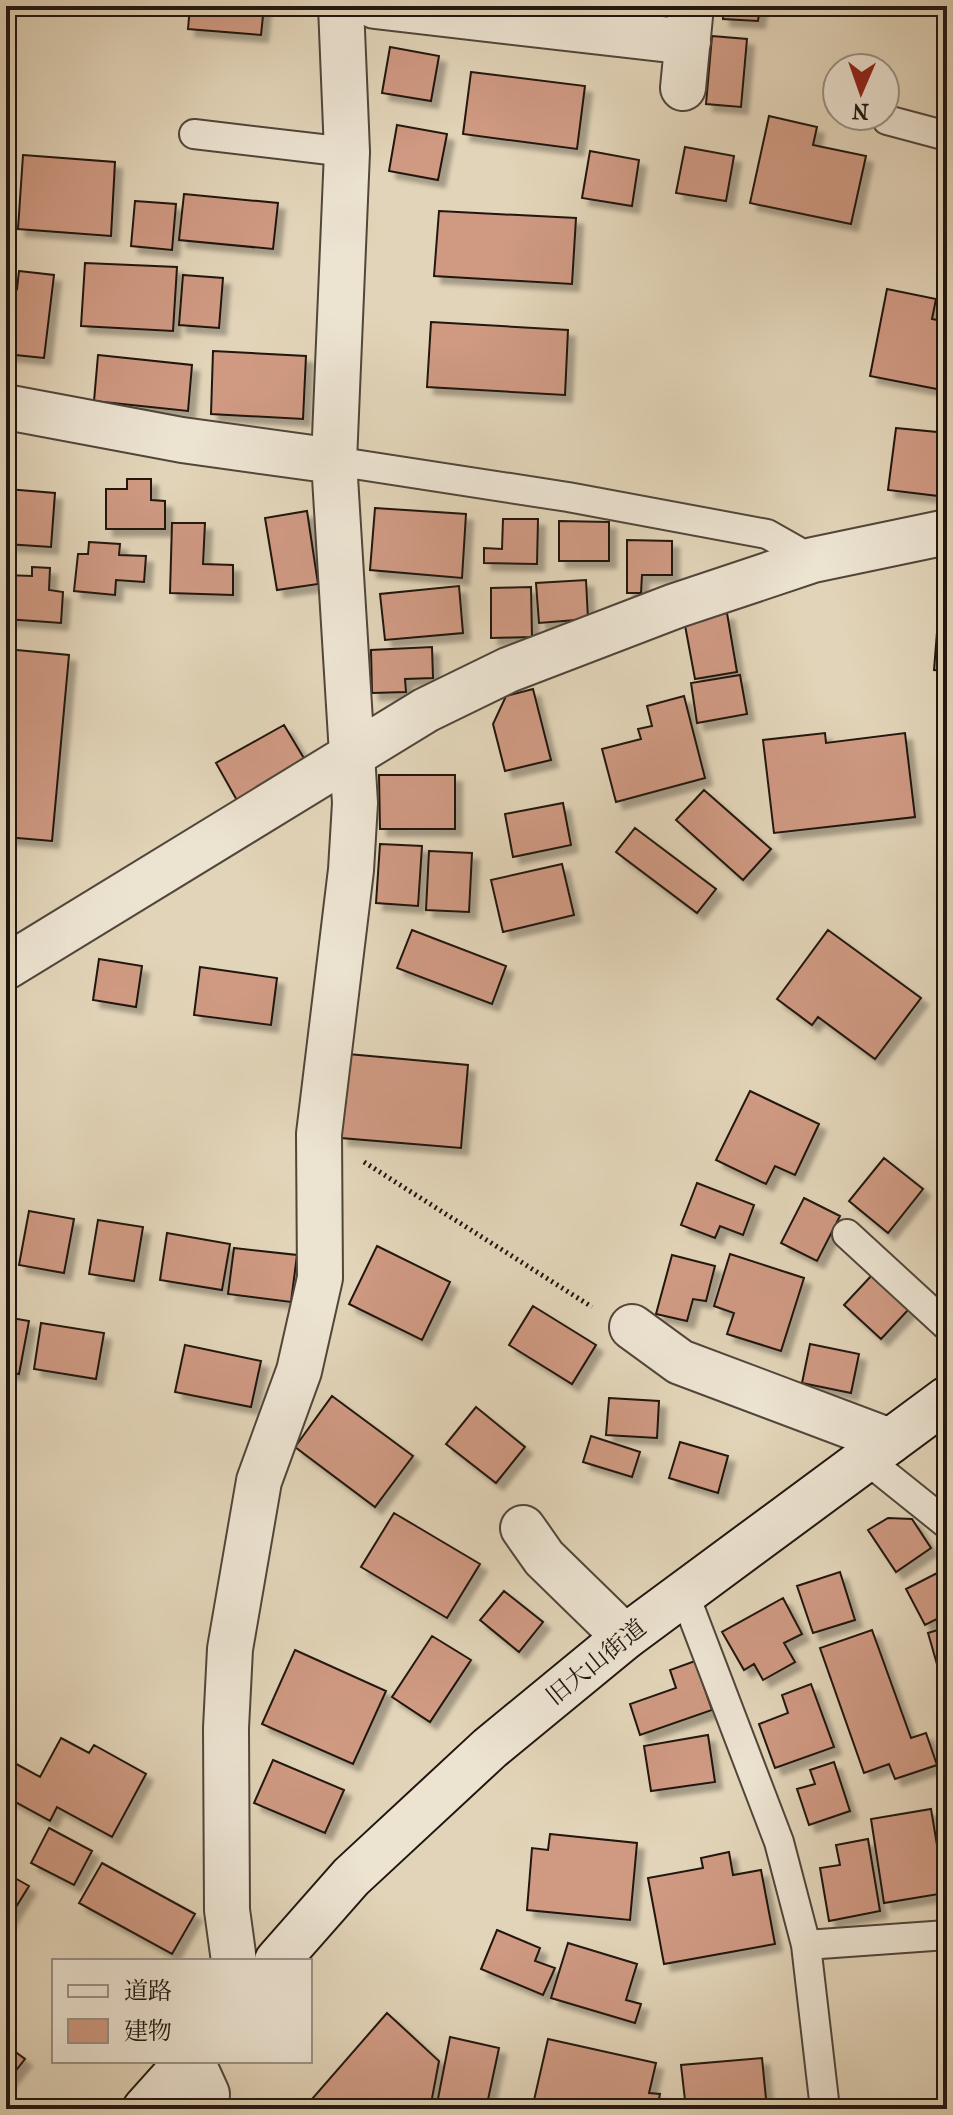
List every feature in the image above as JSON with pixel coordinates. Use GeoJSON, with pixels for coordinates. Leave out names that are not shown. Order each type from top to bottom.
{"type":"FeatureCollection","features":[{"type":"Feature","properties":{"kind":"street"},"geometry":{"type":"LineString","coordinates":[[234,1959],[227,1910],[226,1728],[230,1649],[259,1481],[299,1371],[320,1278],[319,1134],[351,870],[355,803],[334,461],[347,152],[341,6]]}},
{"type":"Feature","properties":{"kind":"street"},"geometry":{"type":"LineString","coordinates":[[375,6],[690,24],[683,88]]}},
{"type":"Feature","properties":{"kind":"street"},"geometry":{"type":"LineString","coordinates":[[6,407],[182,440],[334,461]]}},
{"type":"Feature","properties":{"kind":"street"},"geometry":{"type":"LineString","coordinates":[[6,967],[426,710],[508,670],[675,606],[813,560],[947,532]]}},
{"type":"Feature","properties":{"kind":"street"},"geometry":{"type":"LineString","coordinates":[[632,1327],[680,1362],[878,1450]]}},
{"type":"Feature","properties":{"kind":"street","name":"旧大山街道"},"geometry":{"type":"LineString","coordinates":[[279,1959],[351,1877],[490,1748],[625,1637],[947,1399]]}},
{"type":"Feature","properties":{"kind":"street"},"geometry":{"type":"LineString","coordinates":[[523,1528],[544,1558],[625,1637]]}},
{"type":"Feature","properties":{"kind":"street"},"geometry":{"type":"LineString","coordinates":[[145,2109],[188,2063]]}},
{"type":"Feature","properties":{"kind":"street"},"geometry":{"type":"LineString","coordinates":[[191,2063],[207,2094],[206,2109]]}},
{"type":"Feature","properties":{"kind":"lane"},"geometry":{"type":"LineString","coordinates":[[901,124],[947,136]]}},
{"type":"Feature","properties":{"kind":"lane"},"geometry":{"type":"LineString","coordinates":[[194,134],[347,152]]}},
{"type":"Feature","properties":{"kind":"lane"},"geometry":{"type":"LineString","coordinates":[[334,461],[568,497],[767,534],[813,560]]}},
{"type":"Feature","properties":{"kind":"lane"},"geometry":{"type":"LineString","coordinates":[[847,1234],[947,1326]]}},
{"type":"Feature","properties":{"kind":"lane"},"geometry":{"type":"LineString","coordinates":[[878,1450],[947,1524]]}},
{"type":"Feature","properties":{"kind":"lane"},"geometry":{"type":"LineString","coordinates":[[684,1593],[779,1842],[806,1945],[825,2109]]}},
{"type":"Feature","properties":{"kind":"lane"},"geometry":{"type":"LineString","coordinates":[[806,1945],[947,1935]]}},
{"type":"Feature","properties":{"kind":"path"},"geometry":{"type":"LineString","coordinates":[[319,1134],[607,1316],[632,1327]]}},
{"type":"Feature","properties":{"kind":"building"},"geometry":{"type":"Polygon","coordinates":[[[190,6],[264,6],[261,35],[188,29],[190,6]]]}},
{"type":"Feature","properties":{"kind":"building"},"geometry":{"type":"Polygon","coordinates":[[[724,6],[760,6],[758,21],[723,19],[724,6]]]}},
{"type":"Feature","properties":{"kind":"building"},"geometry":{"type":"Polygon","coordinates":[[[712,36],[747,39],[741,107],[706,104],[712,36]]]}},
{"type":"Feature","properties":{"kind":"building"},"geometry":{"type":"Polygon","coordinates":[[[390,47],[439,56],[431,101],[382,93],[390,47]]]}},
{"type":"Feature","properties":{"kind":"building"},"geometry":{"type":"Polygon","coordinates":[[[471,72],[585,86],[577,149],[463,134],[471,72]]]}},
{"type":"Feature","properties":{"kind":"building"},"geometry":{"type":"Polygon","coordinates":[[[769,116],[817,127],[813,145],[866,156],[851,224],[750,203],[769,116]]]}},
{"type":"Feature","properties":{"kind":"building"},"geometry":{"type":"Polygon","coordinates":[[[397,125],[447,134],[438,180],[389,171],[397,125]]]}},
{"type":"Feature","properties":{"kind":"building"},"geometry":{"type":"Polygon","coordinates":[[[685,147],[734,156],[726,201],[676,193],[685,147]]]}},
{"type":"Feature","properties":{"kind":"building"},"geometry":{"type":"Polygon","coordinates":[[[590,151],[639,160],[632,206],[582,198],[590,151]]]}},
{"type":"Feature","properties":{"kind":"building"},"geometry":{"type":"Polygon","coordinates":[[[23,155],[115,162],[111,236],[18,229],[23,155]]]}},
{"type":"Feature","properties":{"kind":"building"},"geometry":{"type":"Polygon","coordinates":[[[184,194],[278,203],[273,249],[179,240],[184,194]]]}},
{"type":"Feature","properties":{"kind":"building"},"geometry":{"type":"Polygon","coordinates":[[[135,201],[176,204],[172,250],[131,246],[135,201]]]}},
{"type":"Feature","properties":{"kind":"building"},"geometry":{"type":"Polygon","coordinates":[[[439,211],[576,218],[572,284],[434,276],[439,211]]]}},
{"type":"Feature","properties":{"kind":"building"},"geometry":{"type":"Polygon","coordinates":[[[85,263],[177,267],[173,331],[81,326],[85,263]]]}},
{"type":"Feature","properties":{"kind":"building"},"geometry":{"type":"Polygon","coordinates":[[[19,271],[54,275],[44,358],[6,354],[6,287],[17,289],[19,271]]]}},
{"type":"Feature","properties":{"kind":"building"},"geometry":{"type":"Polygon","coordinates":[[[183,275],[223,278],[219,328],[179,325],[183,275]]]}},
{"type":"Feature","properties":{"kind":"building"},"geometry":{"type":"Polygon","coordinates":[[[887,289],[936,299],[932,319],[947,322],[947,391],[870,376],[887,289]]]}},
{"type":"Feature","properties":{"kind":"building"},"geometry":{"type":"Polygon","coordinates":[[[431,322],[568,330],[565,395],[427,387],[431,322]]]}},
{"type":"Feature","properties":{"kind":"building"},"geometry":{"type":"Polygon","coordinates":[[[213,351],[306,356],[303,419],[211,414],[213,351]]]}},
{"type":"Feature","properties":{"kind":"building"},"geometry":{"type":"Polygon","coordinates":[[[98,355],[192,365],[188,411],[94,401],[98,355]]]}},
{"type":"Feature","properties":{"kind":"building"},"geometry":{"type":"Polygon","coordinates":[[[896,428],[947,433],[947,497],[888,490],[896,428]]]}},
{"type":"Feature","properties":{"kind":"building"},"geometry":{"type":"Polygon","coordinates":[[[127,479],[151,479],[151,500],[165,501],[165,529],[106,529],[106,489],[127,489],[127,479]]]}},
{"type":"Feature","properties":{"kind":"building"},"geometry":{"type":"Polygon","coordinates":[[[7,489],[55,493],[51,547],[6,544],[7,489]]]}},
{"type":"Feature","properties":{"kind":"building"},"geometry":{"type":"Polygon","coordinates":[[[375,508],[466,514],[462,578],[370,570],[375,508]]]}},
{"type":"Feature","properties":{"kind":"building"},"geometry":{"type":"Polygon","coordinates":[[[307,511],[318,584],[277,590],[265,518],[307,511]]]}},
{"type":"Feature","properties":{"kind":"building"},"geometry":{"type":"Polygon","coordinates":[[[503,519],[538,519],[537,564],[484,563],[484,548],[502,549],[503,519]]]}},
{"type":"Feature","properties":{"kind":"building"},"geometry":{"type":"Polygon","coordinates":[[[559,521],[609,522],[609,561],[559,561],[559,521]]]}},
{"type":"Feature","properties":{"kind":"building"},"geometry":{"type":"Polygon","coordinates":[[[172,523],[205,523],[203,564],[233,565],[233,595],[170,593],[172,523]]]}},
{"type":"Feature","properties":{"kind":"building"},"geometry":{"type":"Polygon","coordinates":[[[627,540],[672,541],[672,575],[642,575],[641,593],[627,593],[627,540]]]}},
{"type":"Feature","properties":{"kind":"building"},"geometry":{"type":"Polygon","coordinates":[[[89,542],[120,544],[119,555],[146,556],[144,582],[116,580],[115,595],[74,591],[78,554],[88,554],[89,542]]]}},
{"type":"Feature","properties":{"kind":"building"},"geometry":{"type":"Polygon","coordinates":[[[943,557],[947,557],[947,671],[934,670],[943,557]]]}},
{"type":"Feature","properties":{"kind":"building"},"geometry":{"type":"Polygon","coordinates":[[[32,567],[50,568],[49,590],[63,592],[61,623],[6,619],[6,575],[32,576],[32,567]]]}},
{"type":"Feature","properties":{"kind":"building"},"geometry":{"type":"Polygon","coordinates":[[[586,580],[588,619],[539,623],[536,583],[586,580]]]}},
{"type":"Feature","properties":{"kind":"building"},"geometry":{"type":"Polygon","coordinates":[[[459,586],[463,633],[385,640],[380,594],[459,586]]]}},
{"type":"Feature","properties":{"kind":"building"},"geometry":{"type":"Polygon","coordinates":[[[531,587],[532,637],[491,638],[491,588],[531,587]]]}},
{"type":"Feature","properties":{"kind":"building"},"geometry":{"type":"Polygon","coordinates":[[[727,613],[737,672],[695,679],[684,620],[727,613]]]}},
{"type":"Feature","properties":{"kind":"building"},"geometry":{"type":"Polygon","coordinates":[[[432,647],[433,678],[405,679],[406,692],[372,693],[371,650],[432,647]]]}},
{"type":"Feature","properties":{"kind":"building"},"geometry":{"type":"Polygon","coordinates":[[[6,649],[69,655],[52,841],[6,837],[6,649]]]}},
{"type":"Feature","properties":{"kind":"building"},"geometry":{"type":"Polygon","coordinates":[[[740,675],[747,714],[697,723],[691,683],[740,675]]]}},
{"type":"Feature","properties":{"kind":"building"},"geometry":{"type":"Polygon","coordinates":[[[533,689],[551,760],[505,771],[493,724],[506,696],[533,689]]]}},
{"type":"Feature","properties":{"kind":"building"},"geometry":{"type":"Polygon","coordinates":[[[684,696],[705,778],[616,802],[602,749],[641,739],[638,729],[652,726],[647,706],[684,696]]]}},
{"type":"Feature","properties":{"kind":"building"},"geometry":{"type":"Polygon","coordinates":[[[284,725],[308,765],[239,804],[216,763],[284,725]]]}},
{"type":"Feature","properties":{"kind":"building"},"geometry":{"type":"Polygon","coordinates":[[[825,733],[826,743],[905,733],[915,817],[774,833],[763,740],[825,733]]]}},
{"type":"Feature","properties":{"kind":"building"},"geometry":{"type":"Polygon","coordinates":[[[379,775],[455,775],[455,829],[380,829],[379,775]]]}},
{"type":"Feature","properties":{"kind":"building"},"geometry":{"type":"Polygon","coordinates":[[[704,790],[771,849],[743,880],[676,820],[704,790]]]}},
{"type":"Feature","properties":{"kind":"building"},"geometry":{"type":"Polygon","coordinates":[[[563,803],[571,845],[513,857],[505,814],[563,803]]]}},
{"type":"Feature","properties":{"kind":"building"},"geometry":{"type":"Polygon","coordinates":[[[635,828],[716,889],[697,913],[616,852],[635,828]]]}},
{"type":"Feature","properties":{"kind":"building"},"geometry":{"type":"Polygon","coordinates":[[[380,844],[422,846],[418,906],[376,903],[380,844]]]}},
{"type":"Feature","properties":{"kind":"building"},"geometry":{"type":"Polygon","coordinates":[[[429,851],[472,853],[469,912],[426,910],[429,851]]]}},
{"type":"Feature","properties":{"kind":"building"},"geometry":{"type":"Polygon","coordinates":[[[562,864],[574,915],[503,932],[491,880],[562,864]]]}},
{"type":"Feature","properties":{"kind":"building"},"geometry":{"type":"Polygon","coordinates":[[[412,930],[506,966],[492,1004],[397,968],[412,930]]]}},
{"type":"Feature","properties":{"kind":"building"},"geometry":{"type":"Polygon","coordinates":[[[828,930],[921,998],[875,1059],[818,1017],[812,1025],[777,999],[828,930]]]}},
{"type":"Feature","properties":{"kind":"building"},"geometry":{"type":"Polygon","coordinates":[[[99,959],[142,966],[136,1007],[93,1000],[99,959]]]}},
{"type":"Feature","properties":{"kind":"building"},"geometry":{"type":"Polygon","coordinates":[[[200,967],[277,978],[271,1025],[194,1015],[200,967]]]}},
{"type":"Feature","properties":{"kind":"building"},"geometry":{"type":"Polygon","coordinates":[[[348,1054],[468,1065],[461,1148],[341,1138],[348,1054]]]}},
{"type":"Feature","properties":{"kind":"building"},"geometry":{"type":"Polygon","coordinates":[[[750,1091],[819,1124],[795,1175],[775,1166],[766,1184],[716,1160],[750,1091]]]}},
{"type":"Feature","properties":{"kind":"building"},"geometry":{"type":"Polygon","coordinates":[[[884,1158],[923,1189],[888,1233],[849,1201],[884,1158]]]}},
{"type":"Feature","properties":{"kind":"building"},"geometry":{"type":"Polygon","coordinates":[[[697,1183],[754,1205],[743,1235],[720,1226],[715,1238],[681,1225],[697,1183]]]}},
{"type":"Feature","properties":{"kind":"building"},"geometry":{"type":"Polygon","coordinates":[[[804,1198],[840,1216],[817,1261],[781,1243],[804,1198]]]}},
{"type":"Feature","properties":{"kind":"building"},"geometry":{"type":"Polygon","coordinates":[[[29,1211],[74,1219],[64,1273],[19,1265],[29,1211]]]}},
{"type":"Feature","properties":{"kind":"building"},"geometry":{"type":"Polygon","coordinates":[[[98,1220],[143,1227],[134,1281],[89,1274],[98,1220]]]}},
{"type":"Feature","properties":{"kind":"building"},"geometry":{"type":"Polygon","coordinates":[[[167,1233],[230,1244],[222,1290],[160,1280],[167,1233]]]}},
{"type":"Feature","properties":{"kind":"building"},"geometry":{"type":"Polygon","coordinates":[[[377,1246],[450,1282],[422,1340],[349,1304],[377,1246]]]}},
{"type":"Feature","properties":{"kind":"building"},"geometry":{"type":"Polygon","coordinates":[[[234,1248],[297,1255],[291,1302],[228,1294],[234,1248]]]}},
{"type":"Feature","properties":{"kind":"building"},"geometry":{"type":"Polygon","coordinates":[[[730,1254],[804,1278],[781,1351],[727,1334],[734,1313],[714,1306],[730,1254]]]}},
{"type":"Feature","properties":{"kind":"building"},"geometry":{"type":"Polygon","coordinates":[[[672,1255],[715,1266],[706,1301],[693,1299],[687,1321],[656,1314],[672,1255]]]}},
{"type":"Feature","properties":{"kind":"building"},"geometry":{"type":"Polygon","coordinates":[[[872,1275],[908,1310],[881,1339],[844,1305],[872,1275]]]}},
{"type":"Feature","properties":{"kind":"building"},"geometry":{"type":"Polygon","coordinates":[[[533,1306],[596,1345],[572,1384],[509,1345],[533,1306]]]}},
{"type":"Feature","properties":{"kind":"building"},"geometry":{"type":"Polygon","coordinates":[[[6,1317],[29,1321],[19,1374],[6,1372],[6,1317]]]}},
{"type":"Feature","properties":{"kind":"building"},"geometry":{"type":"Polygon","coordinates":[[[41,1323],[104,1333],[96,1379],[34,1369],[41,1323]]]}},
{"type":"Feature","properties":{"kind":"building"},"geometry":{"type":"Polygon","coordinates":[[[810,1344],[859,1354],[851,1393],[802,1383],[810,1344]]]}},
{"type":"Feature","properties":{"kind":"building"},"geometry":{"type":"Polygon","coordinates":[[[185,1345],[261,1361],[251,1407],[175,1392],[185,1345]]]}},
{"type":"Feature","properties":{"kind":"building"},"geometry":{"type":"Polygon","coordinates":[[[332,1396],[413,1456],[375,1507],[295,1447],[332,1396]]]}},
{"type":"Feature","properties":{"kind":"building"},"geometry":{"type":"Polygon","coordinates":[[[609,1398],[659,1401],[657,1438],[606,1435],[609,1398]]]}},
{"type":"Feature","properties":{"kind":"building"},"geometry":{"type":"Polygon","coordinates":[[[476,1407],[525,1447],[496,1483],[446,1444],[476,1407]]]}},
{"type":"Feature","properties":{"kind":"building"},"geometry":{"type":"Polygon","coordinates":[[[591,1436],[640,1452],[632,1477],[583,1462],[591,1436]]]}},
{"type":"Feature","properties":{"kind":"building"},"geometry":{"type":"Polygon","coordinates":[[[680,1442],[728,1456],[718,1493],[669,1478],[680,1442]]]}},
{"type":"Feature","properties":{"kind":"building"},"geometry":{"type":"Polygon","coordinates":[[[394,1513],[480,1564],[447,1618],[361,1567],[394,1513]]]}},
{"type":"Feature","properties":{"kind":"building"},"geometry":{"type":"Polygon","coordinates":[[[888,1518],[912,1519],[931,1548],[896,1572],[868,1530],[888,1518]]]}},
{"type":"Feature","properties":{"kind":"building"},"geometry":{"type":"Polygon","coordinates":[[[947,1568],[947,1614],[925,1625],[906,1589],[947,1568]]]}},
{"type":"Feature","properties":{"kind":"building"},"geometry":{"type":"Polygon","coordinates":[[[840,1572],[855,1620],[813,1633],[797,1586],[840,1572]]]}},
{"type":"Feature","properties":{"kind":"building"},"geometry":{"type":"Polygon","coordinates":[[[504,1591],[543,1622],[519,1652],[480,1620],[504,1591]]]}},
{"type":"Feature","properties":{"kind":"building"},"geometry":{"type":"Polygon","coordinates":[[[783,1598],[802,1634],[784,1643],[795,1662],[763,1680],[754,1664],[744,1670],[722,1632],[783,1598]]]}},
{"type":"Feature","properties":{"kind":"building"},"geometry":{"type":"Polygon","coordinates":[[[947,1627],[947,1699],[928,1633],[947,1627]]]}},
{"type":"Feature","properties":{"kind":"building"},"geometry":{"type":"Polygon","coordinates":[[[872,1630],[911,1738],[926,1733],[937,1765],[895,1779],[889,1764],[864,1773],[820,1648],[872,1630]]]}},
{"type":"Feature","properties":{"kind":"building"},"geometry":{"type":"Polygon","coordinates":[[[432,1636],[471,1660],[430,1722],[392,1697],[432,1636]]]}},
{"type":"Feature","properties":{"kind":"building"},"geometry":{"type":"Polygon","coordinates":[[[295,1650],[386,1691],[353,1764],[262,1724],[295,1650]]]}},
{"type":"Feature","properties":{"kind":"building"},"geometry":{"type":"Polygon","coordinates":[[[695,1661],[712,1710],[640,1735],[630,1704],[676,1688],[670,1670],[695,1661]]]}},
{"type":"Feature","properties":{"kind":"building"},"geometry":{"type":"Polygon","coordinates":[[[811,1684],[834,1747],[775,1768],[759,1724],[788,1713],[782,1695],[811,1684]]]}},
{"type":"Feature","properties":{"kind":"building"},"geometry":{"type":"Polygon","coordinates":[[[708,1735],[715,1782],[651,1791],[644,1746],[708,1735]]]}},
{"type":"Feature","properties":{"kind":"building"},"geometry":{"type":"Polygon","coordinates":[[[61,1738],[89,1753],[94,1745],[146,1774],[112,1837],[57,1807],[50,1821],[6,1797],[6,1766],[9,1760],[40,1777],[61,1738]]]}},
{"type":"Feature","properties":{"kind":"building"},"geometry":{"type":"Polygon","coordinates":[[[273,1760],[344,1790],[325,1833],[254,1803],[273,1760]]]}},
{"type":"Feature","properties":{"kind":"building"},"geometry":{"type":"Polygon","coordinates":[[[834,1762],[850,1811],[809,1825],[797,1789],[815,1784],[810,1770],[834,1762]]]}},
{"type":"Feature","properties":{"kind":"building"},"geometry":{"type":"Polygon","coordinates":[[[931,1809],[945,1893],[884,1903],[871,1819],[931,1809]]]}},
{"type":"Feature","properties":{"kind":"building"},"geometry":{"type":"Polygon","coordinates":[[[49,1828],[92,1851],[74,1885],[31,1863],[49,1828]]]}},
{"type":"Feature","properties":{"kind":"building"},"geometry":{"type":"Polygon","coordinates":[[[550,1834],[637,1843],[630,1920],[527,1910],[532,1848],[548,1850],[550,1834]]]}},
{"type":"Feature","properties":{"kind":"building"},"geometry":{"type":"Polygon","coordinates":[[[868,1839],[880,1911],[829,1921],[820,1868],[840,1865],[836,1845],[868,1839]]]}},
{"type":"Feature","properties":{"kind":"building"},"geometry":{"type":"Polygon","coordinates":[[[729,1852],[733,1875],[761,1870],[775,1944],[664,1964],[648,1878],[703,1868],[701,1858],[729,1852]]]}},
{"type":"Feature","properties":{"kind":"building"},"geometry":{"type":"Polygon","coordinates":[[[102,1863],[195,1914],[172,1954],[79,1903],[102,1863]]]}},
{"type":"Feature","properties":{"kind":"building"},"geometry":{"type":"Polygon","coordinates":[[[6,1873],[29,1886],[6,1923],[6,1873]]]}},
{"type":"Feature","properties":{"kind":"building"},"geometry":{"type":"Polygon","coordinates":[[[497,1930],[540,1948],[535,1961],[555,1968],[543,1995],[481,1969],[497,1930]]]}},
{"type":"Feature","properties":{"kind":"building"},"geometry":{"type":"Polygon","coordinates":[[[568,1943],[637,1964],[626,2000],[641,2004],[635,2023],[551,1998],[568,1943]]]}},
{"type":"Feature","properties":{"kind":"building"},"geometry":{"type":"Polygon","coordinates":[[[387,2013],[439,2061],[430,2109],[305,2107],[387,2013]]]}},
{"type":"Feature","properties":{"kind":"building"},"geometry":{"type":"Polygon","coordinates":[[[450,2037],[499,2048],[486,2109],[436,2109],[450,2037]]]}},
{"type":"Feature","properties":{"kind":"building"},"geometry":{"type":"Polygon","coordinates":[[[548,2039],[656,2063],[649,2093],[660,2094],[657,2109],[532,2109],[548,2039]]]}},
{"type":"Feature","properties":{"kind":"building"},"geometry":{"type":"Polygon","coordinates":[[[6,2045],[25,2059],[6,2083],[6,2045]]]}},
{"type":"Feature","properties":{"kind":"building"},"geometry":{"type":"Polygon","coordinates":[[[762,2058],[767,2109],[686,2109],[681,2065],[762,2058]]]}},
{"type":"Feature","properties":{"kind":"building"},"geometry":{"type":"Polygon","coordinates":[[[898,2099],[898,2109],[848,2109],[848,2102],[898,2099]]]}}]}
